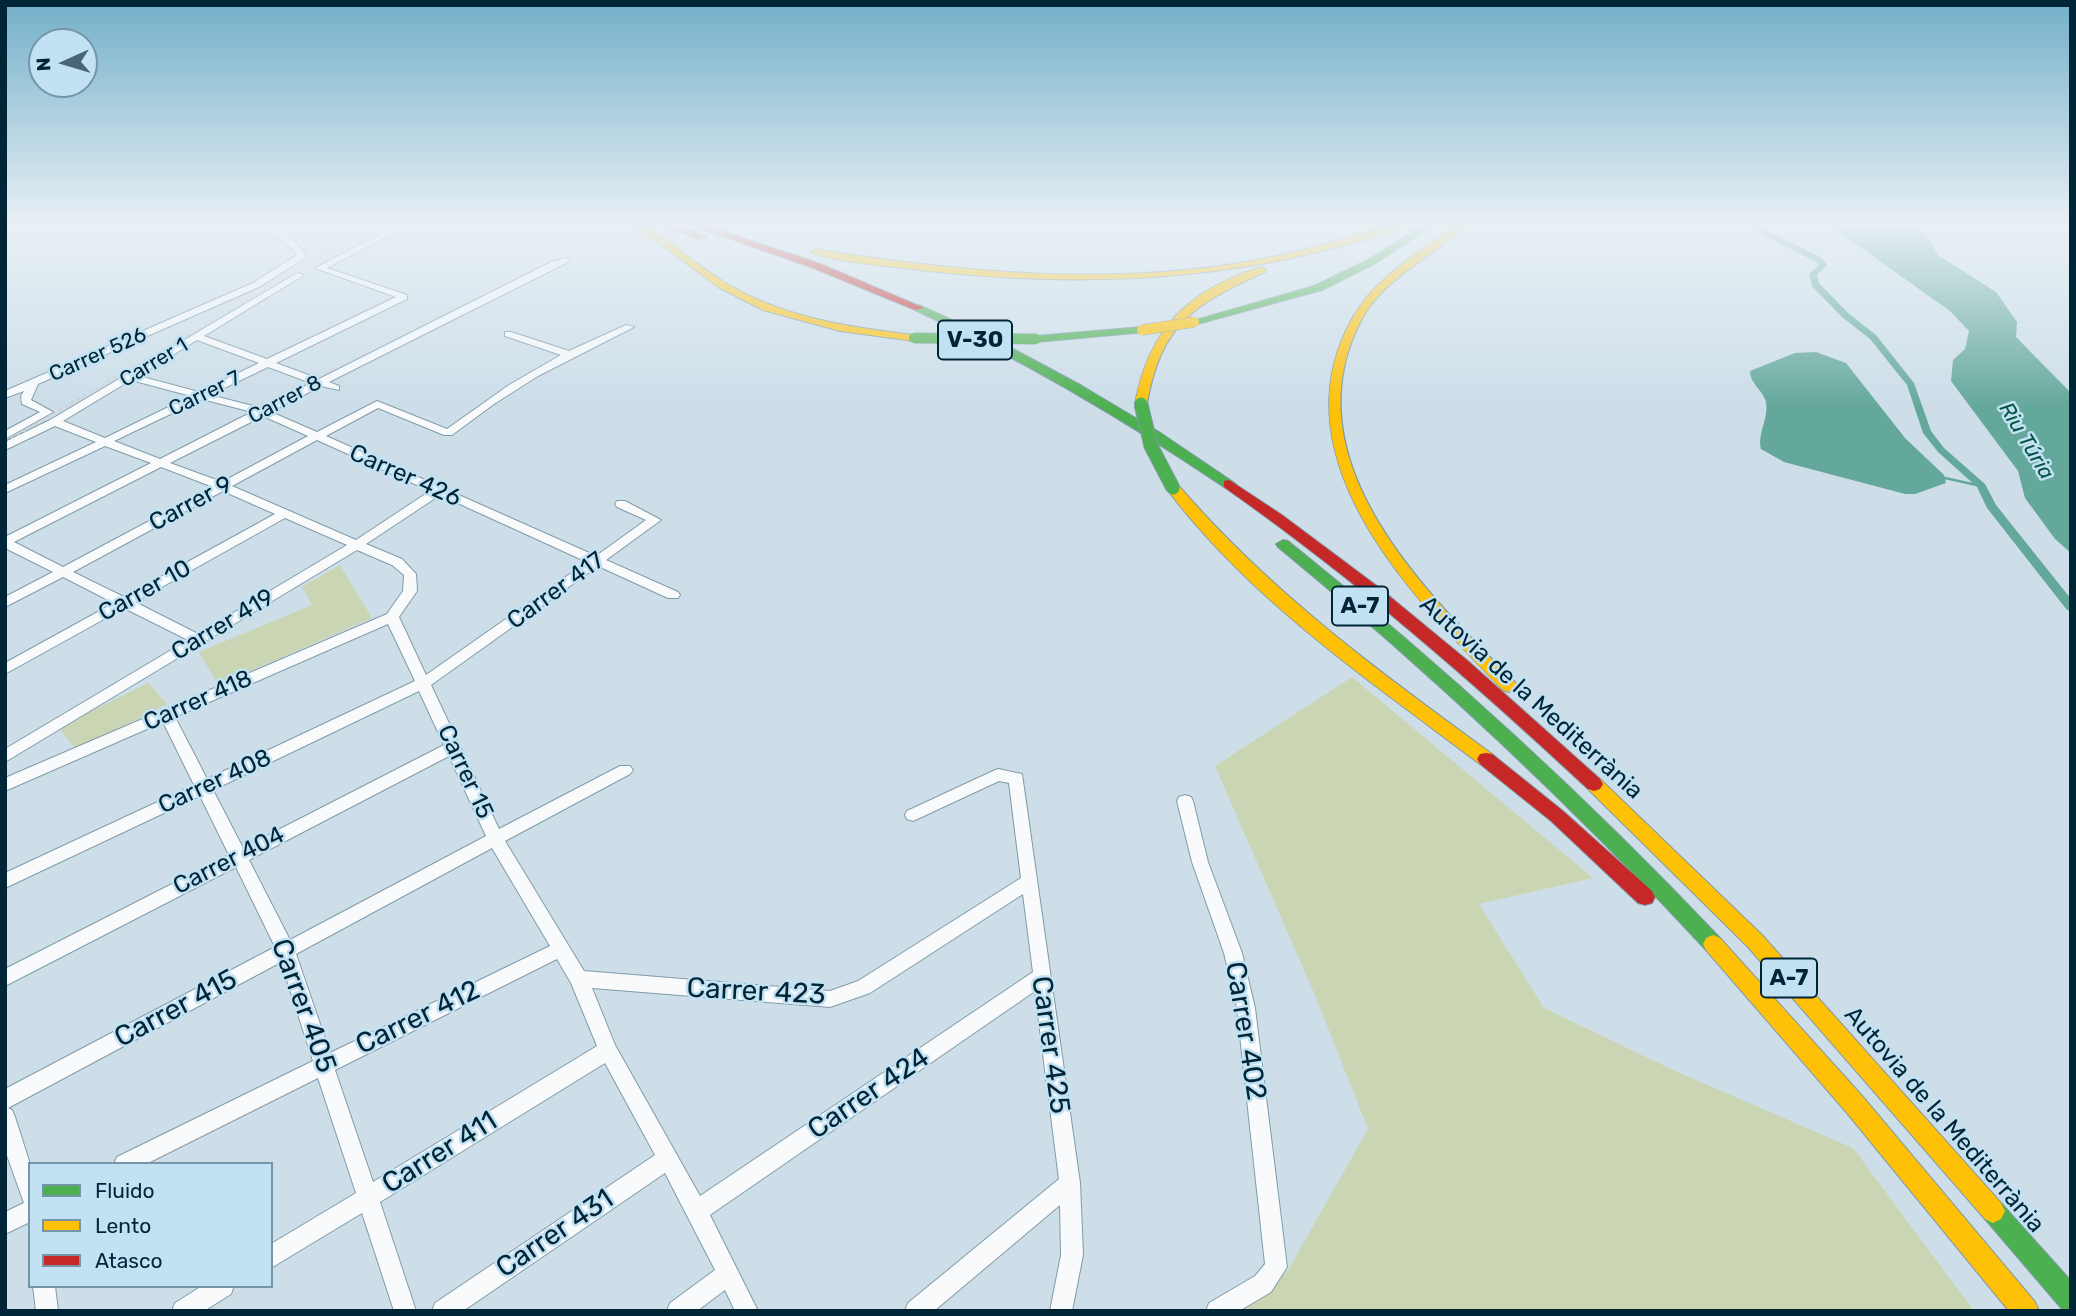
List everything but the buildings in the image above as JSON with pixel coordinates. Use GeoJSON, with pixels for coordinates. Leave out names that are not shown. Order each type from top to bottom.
{"type":"FeatureCollection","features":[{"type":"Feature","properties":{"kind":"highway","name":"V-30"},"geometry":{"type":"LineString","coordinates":[[720,283],[780,312],[814,323],[866,333],[914,338],[1036,339],[1142,330],[1194,322],[1327,283]]}},
{"type":"Feature","properties":{"kind":"highway","name":"Autovia de la Mediterrània"},"geometry":{"type":"LineString","coordinates":[[832,283],[967,343],[1096,415],[1172,463],[1261,526],[1402,640],[1581,805],[1749,981],[1923,1183],[2026,1311]]}},
{"type":"Feature","properties":{"kind":"highway","name":"Autovia de la Mediterrània"},"geometry":{"type":"LineString","coordinates":[[860,283],[946,319],[1058,377],[1189,456],[1325,552],[1425,632],[1636,822],[1779,967],[2071,1300]]}},
{"type":"Feature","properties":{"kind":"highway"},"geometry":{"type":"LineString","coordinates":[[1230,283],[1195,303],[1160,339],[1148,362],[1141,395],[1142,413],[1151,446],[1173,488],[1212,538],[1273,597],[1467,745],[1599,852],[1735,987],[1890,1163],[1923,1183]]}},
{"type":"Feature","properties":{"kind":"highway"},"geometry":{"type":"LineString","coordinates":[[1390,283],[1371,302],[1348,334],[1339,356],[1333,388],[1334,421],[1341,457],[1357,498],[1383,541],[1414,583],[1496,673],[1621,796],[1636,822]]}},
{"type":"Feature","properties":{"kind":"street","name":"Carrer 526"},"geometry":{"type":"LineString","coordinates":[[5,395],[259,283]]}},
{"type":"Feature","properties":{"kind":"street","name":"Carrer 1"},"geometry":{"type":"LineString","coordinates":[[5,436],[51,417],[131,377],[286,283]]}},
{"type":"Feature","properties":{"kind":"street","name":"Carrer 7"},"geometry":{"type":"LineString","coordinates":[[5,490],[404,297],[364,283]]}},
{"type":"Feature","properties":{"kind":"street","name":"Carrer 8"},"geometry":{"type":"LineString","coordinates":[[5,543],[516,283]]}},
{"type":"Feature","properties":{"kind":"street"},"geometry":{"type":"LineString","coordinates":[[508,334],[567,354],[629,327]]}},
{"type":"Feature","properties":{"kind":"street"},"geometry":{"type":"LineString","coordinates":[[197,337],[335,388]]}},
{"type":"Feature","properties":{"kind":"street","name":"Carrer 9"},"geometry":{"type":"LineString","coordinates":[[5,603],[377,404],[448,433],[476,410],[567,354]]}},
{"type":"Feature","properties":{"kind":"street","name":"Carrer 426"},"geometry":{"type":"LineString","coordinates":[[131,377],[262,412],[673,595]]}},
{"type":"Feature","properties":{"kind":"street"},"geometry":{"type":"LineString","coordinates":[[33,384],[26,401],[51,417],[104,442],[223,487],[397,562],[410,574],[410,591],[392,617]]}},
{"type":"Feature","properties":{"kind":"street","name":"Carrer 1"},"geometry":{"type":"LineString","coordinates":[[5,447],[51,417]]}},
{"type":"Feature","properties":{"kind":"street","name":"Carrer 419"},"geometry":{"type":"LineString","coordinates":[[5,755],[199,640],[438,491]]}},
{"type":"Feature","properties":{"kind":"street","name":"Carrer 417"},"geometry":{"type":"LineString","coordinates":[[424,683],[655,520],[621,504]]}},
{"type":"Feature","properties":{"kind":"street","name":"Carrer 10"},"geometry":{"type":"LineString","coordinates":[[5,669],[285,513]]}},
{"type":"Feature","properties":{"kind":"street"},"geometry":{"type":"LineString","coordinates":[[5,543],[199,640]]}},
{"type":"Feature","properties":{"kind":"street","name":"Carrer 15"},"geometry":{"type":"LineString","coordinates":[[392,617],[496,840],[579,979],[608,1050],[697,1211],[747,1311]]}},
{"type":"Feature","properties":{"kind":"street","name":"Carrer 418"},"geometry":{"type":"LineString","coordinates":[[5,785],[392,617]]}},
{"type":"Feature","properties":{"kind":"street","name":"Carrer 408"},"geometry":{"type":"LineString","coordinates":[[5,881],[424,683]]}},
{"type":"Feature","properties":{"kind":"street","name":"Carrer 405"},"geometry":{"type":"LineString","coordinates":[[167,715],[286,950],[405,1311]]}},
{"type":"Feature","properties":{"kind":"street","name":"Carrer 404"},"geometry":{"type":"LineString","coordinates":[[5,978],[453,747]]}},
{"type":"Feature","properties":{"kind":"street","name":"Carrer 415"},"geometry":{"type":"LineString","coordinates":[[5,1100],[625,770]]}},
{"type":"Feature","properties":{"kind":"street","name":"Carrer 425"},"geometry":{"type":"LineString","coordinates":[[913,814],[998,775],[1016,778],[1040,976],[1070,1183],[1072,1255],[1061,1311]]}},
{"type":"Feature","properties":{"kind":"street","name":"Carrer 402"},"geometry":{"type":"LineString","coordinates":[[1185,801],[1200,862],[1233,953],[1246,1008],[1276,1267],[1263,1284],[1217,1311]]}},
{"type":"Feature","properties":{"kind":"street","name":"Carrer 423"},"geometry":{"type":"LineString","coordinates":[[579,979],[830,999],[864,987],[1028,882]]}},
{"type":"Feature","properties":{"kind":"street","name":"Carrer 412"},"geometry":{"type":"LineString","coordinates":[[128,1162],[324,1063],[562,948]]}},
{"type":"Feature","properties":{"kind":"street","name":"Carrer 424"},"geometry":{"type":"LineString","coordinates":[[697,1211],[1040,976]]}},
{"type":"Feature","properties":{"kind":"street","name":"Carrer 411"},"geometry":{"type":"LineString","coordinates":[[273,1256],[608,1050]]}},
{"type":"Feature","properties":{"kind":"street"},"geometry":{"type":"LineString","coordinates":[[5,1117],[28,1189]]}},
{"type":"Feature","properties":{"kind":"street","name":"Carrer 431"},"geometry":{"type":"LineString","coordinates":[[443,1311],[667,1158]]}},
{"type":"Feature","properties":{"kind":"street"},"geometry":{"type":"LineString","coordinates":[[916,1311],[1070,1183]]}},
{"type":"Feature","properties":{"kind":"street"},"geometry":{"type":"LineString","coordinates":[[5,1223],[28,1212]]}},
{"type":"Feature","properties":{"kind":"street"},"geometry":{"type":"LineString","coordinates":[[678,1311],[727,1274]]}},
{"type":"Feature","properties":{"kind":"street"},"geometry":{"type":"LineString","coordinates":[[44,1288],[47,1311]]}},
{"type":"Feature","properties":{"kind":"street"},"geometry":{"type":"LineString","coordinates":[[183,1311],[220,1288]]}},
{"type":"Feature","properties":{"kind":"shaded area"},"geometry":{"type":"Polygon","coordinates":[[[340,565],[372,618],[218,685],[199,652],[312,605],[302,587],[340,565]]]}},
{"type":"Feature","properties":{"kind":"shaded area"},"geometry":{"type":"Polygon","coordinates":[[[1352,677],[1593,878],[1479,904],[1544,1008],[1675,1071],[1853,1148],[1974,1311],[1238,1311],[1287,1272],[1368,1129],[1314,993],[1215,766],[1352,677]]]}},
{"type":"Feature","properties":{"kind":"shaded area"},"geometry":{"type":"Polygon","coordinates":[[[148,683],[167,704],[76,750],[59,727],[148,683]]]}},
{"type":"Feature","properties":{"kind":"water","name":"Riu Túria"},"geometry":{"type":"Polygon","coordinates":[[[1911,283],[1983,283],[1996,292],[2017,322],[2016,337],[2071,393],[2071,553],[2055,539],[2025,498],[2018,471],[1951,381],[1953,360],[1965,349],[1969,331],[1950,311],[1911,283]]]}},
{"type":"Feature","properties":{"kind":"water"},"geometry":{"type":"Polygon","coordinates":[[[1816,352],[1846,363],[1905,438],[1944,475],[1946,483],[1915,494],[1905,494],[1784,462],[1761,449],[1766,402],[1752,380],[1750,371],[1795,353],[1816,352]]]}},
{"type":"Feature","properties":{"kind":"waterway"},"geometry":{"type":"LineString","coordinates":[[1815,283],[1845,315],[1873,337],[1911,385],[1926,431],[1941,450],[1981,486],[1991,506],[2071,607]]}},
{"type":"Feature","properties":{"kind":"waterway"},"geometry":{"type":"LineString","coordinates":[[1945,478],[1981,486]]}},
{"type":"Feature","properties":{"kind":"railway"},"geometry":{"type":"LineString","coordinates":[[5,442],[276,283]]}},
{"type":"Feature","properties":{"kind":"traffic: fast"},"geometry":{"type":"LineString","coordinates":[[1194,322],[1327,283]]}},
{"type":"Feature","properties":{"kind":"traffic: fast"},"geometry":{"type":"LineString","coordinates":[[919,308],[1000,346],[1078,389],[1229,484]]}},
{"type":"Feature","properties":{"kind":"traffic: fast"},"geometry":{"type":"LineString","coordinates":[[1036,339],[1142,330]]}},
{"type":"Feature","properties":{"kind":"traffic: fast"},"geometry":{"type":"LineString","coordinates":[[914,338],[1036,339]]}},
{"type":"Feature","properties":{"kind":"traffic: fast"},"geometry":{"type":"LineString","coordinates":[[1141,404],[1151,446],[1173,488]]}},
{"type":"Feature","properties":{"kind":"traffic: fast"},"geometry":{"type":"LineString","coordinates":[[1283,544],[1452,686],[1506,736],[1663,890],[1713,944]]}},
{"type":"Feature","properties":{"kind":"traffic: fast"},"geometry":{"type":"LineString","coordinates":[[1993,1211],[2071,1300]]}},
{"type":"Feature","properties":{"kind":"traffic: slow"},"geometry":{"type":"LineString","coordinates":[[720,283],[744,297],[791,316],[840,328],[914,338]]}},
{"type":"Feature","properties":{"kind":"traffic: slow"},"geometry":{"type":"LineString","coordinates":[[1141,404],[1146,377],[1154,354],[1165,335],[1178,318],[1195,304],[1231,283]]}},
{"type":"Feature","properties":{"kind":"traffic: slow"},"geometry":{"type":"LineString","coordinates":[[1387,283],[1358,317],[1337,367],[1334,418],[1346,469],[1369,518],[1400,565],[1436,610],[1509,686]]}},
{"type":"Feature","properties":{"kind":"traffic: slow"},"geometry":{"type":"LineString","coordinates":[[1142,330],[1194,322]]}},
{"type":"Feature","properties":{"kind":"traffic: slow"},"geometry":{"type":"LineString","coordinates":[[1173,488],[1207,528],[1244,565],[1320,634],[1486,759]]}},
{"type":"Feature","properties":{"kind":"traffic: slow"},"geometry":{"type":"LineString","coordinates":[[1594,784],[1755,941],[1993,1211]]}},
{"type":"Feature","properties":{"kind":"traffic: slow"},"geometry":{"type":"LineString","coordinates":[[1713,944],[1855,1105],[2026,1311]]}},
{"type":"Feature","properties":{"kind":"traffic: jam"},"geometry":{"type":"LineString","coordinates":[[859,283],[919,308]]}},
{"type":"Feature","properties":{"kind":"traffic: jam"},"geometry":{"type":"LineString","coordinates":[[1229,484],[1371,589],[1506,704],[1594,784]]}},
{"type":"Feature","properties":{"kind":"traffic: jam"},"geometry":{"type":"LineString","coordinates":[[1486,759],[1557,816],[1645,897]]}}]}
